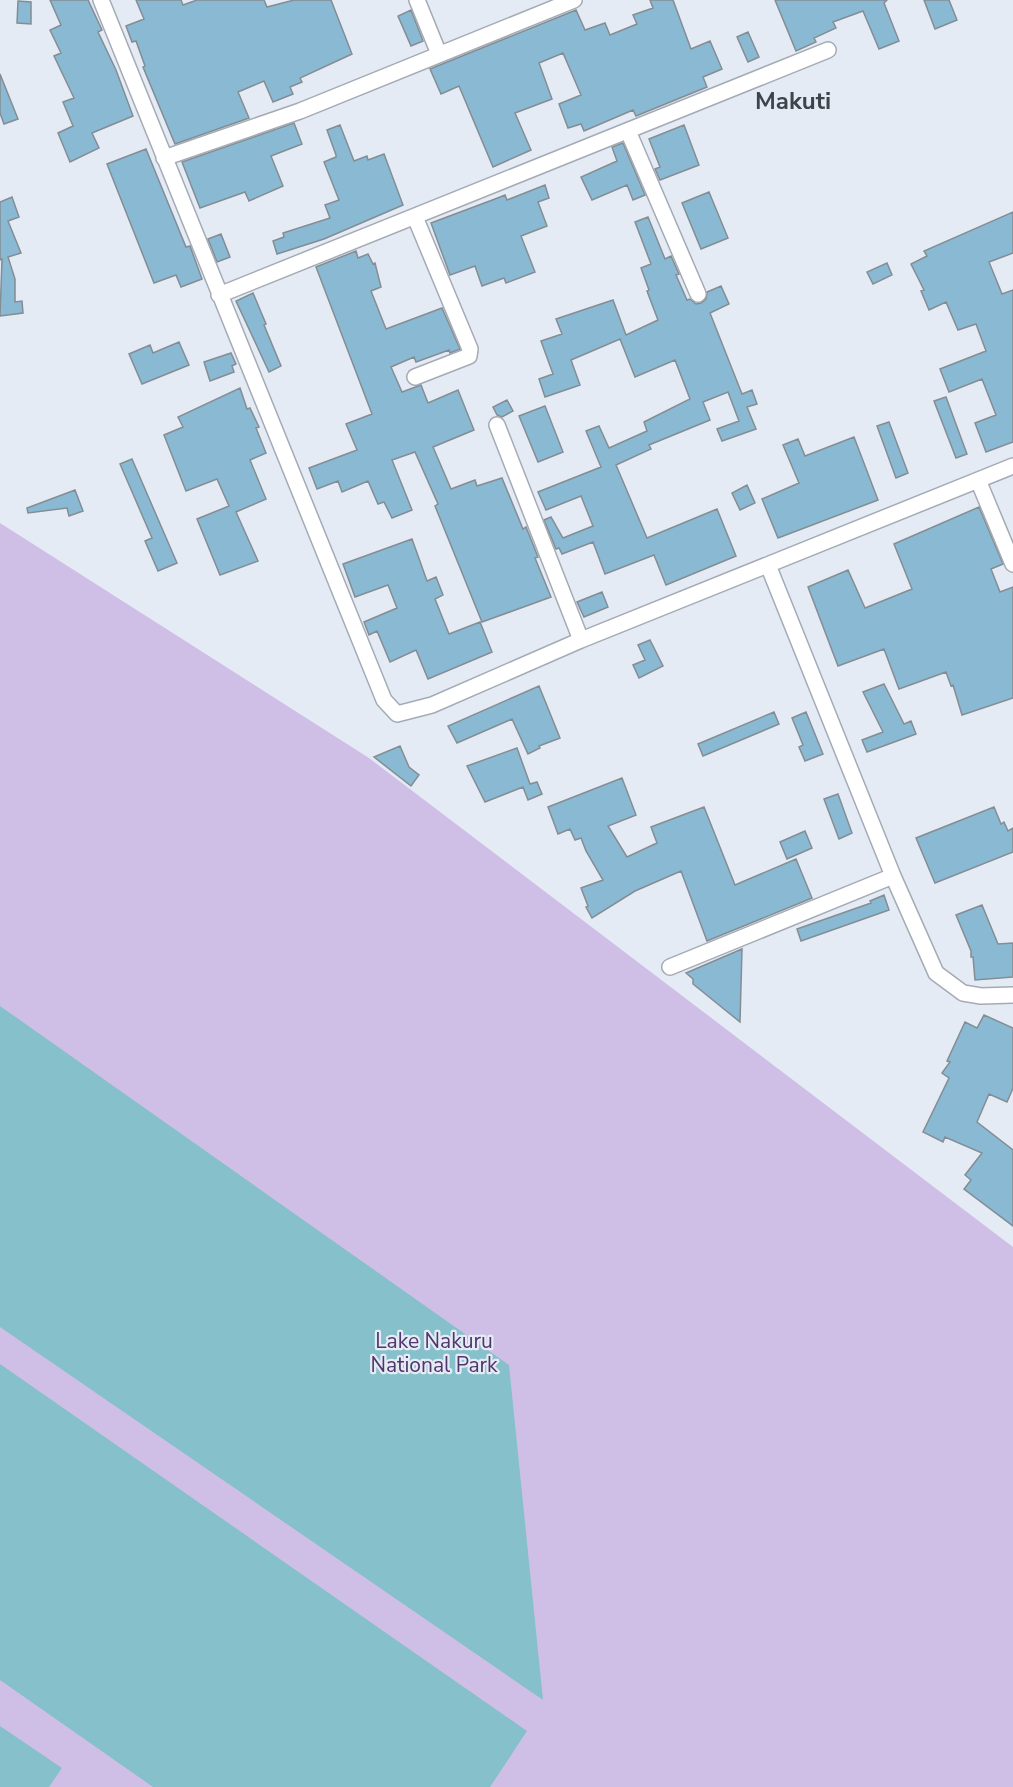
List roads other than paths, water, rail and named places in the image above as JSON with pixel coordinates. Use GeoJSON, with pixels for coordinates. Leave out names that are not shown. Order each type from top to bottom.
{"type":"FeatureCollection","features":[{"type":"Feature","properties":{"kind":"street"},"geometry":{"type":"LineString","coordinates":[[101,0],[384,700],[397,714],[432,705],[581,640],[1013,466]]}},
{"type":"Feature","properties":{"kind":"street"},"geometry":{"type":"LineString","coordinates":[[417,0],[439,54]]}},
{"type":"Feature","properties":{"kind":"street"},"geometry":{"type":"LineString","coordinates":[[164,158],[300,111],[574,0]]}},
{"type":"Feature","properties":{"kind":"street"},"geometry":{"type":"LineString","coordinates":[[219,295],[828,50]]}},
{"type":"Feature","properties":{"kind":"street"},"geometry":{"type":"LineString","coordinates":[[628,131],[699,294]]}},
{"type":"Feature","properties":{"kind":"street"},"geometry":{"type":"LineString","coordinates":[[415,217],[470,349],[469,356],[415,377]]}},
{"type":"Feature","properties":{"kind":"street"},"geometry":{"type":"LineString","coordinates":[[497,425],[581,640]]}},
{"type":"Feature","properties":{"kind":"street"},"geometry":{"type":"LineString","coordinates":[[978,480],[1013,564]]}},
{"type":"Feature","properties":{"kind":"street"},"geometry":{"type":"LineString","coordinates":[[768,565],[893,876],[936,973],[963,993],[981,996],[1013,995]]}},
{"type":"Feature","properties":{"kind":"street"},"geometry":{"type":"LineString","coordinates":[[670,967],[893,876]]}},
{"type":"Feature","properties":{"kind":"water"},"geometry":{"type":"Polygon","coordinates":[[[0,1006],[509,1365],[543,1700],[0,1327],[0,1006]]]}},
{"type":"Feature","properties":{"kind":"water"},"geometry":{"type":"Polygon","coordinates":[[[0,1364],[527,1731],[490,1787],[153,1787],[0,1680],[0,1364]]]}},
{"type":"Feature","properties":{"kind":"water"},"geometry":{"type":"Polygon","coordinates":[[[0,1726],[62,1768],[49,1787],[0,1787],[0,1726]]]}},
{"type":"Feature","properties":{"kind":"district","name":"Makuti"},"geometry":{"type":"Point","coordinates":[793,101]}},
{"type":"Feature","properties":{"kind":"park label","name":"Lake Nakuru National Park"},"geometry":{"type":"Point","coordinates":[434,1353]}}]}
